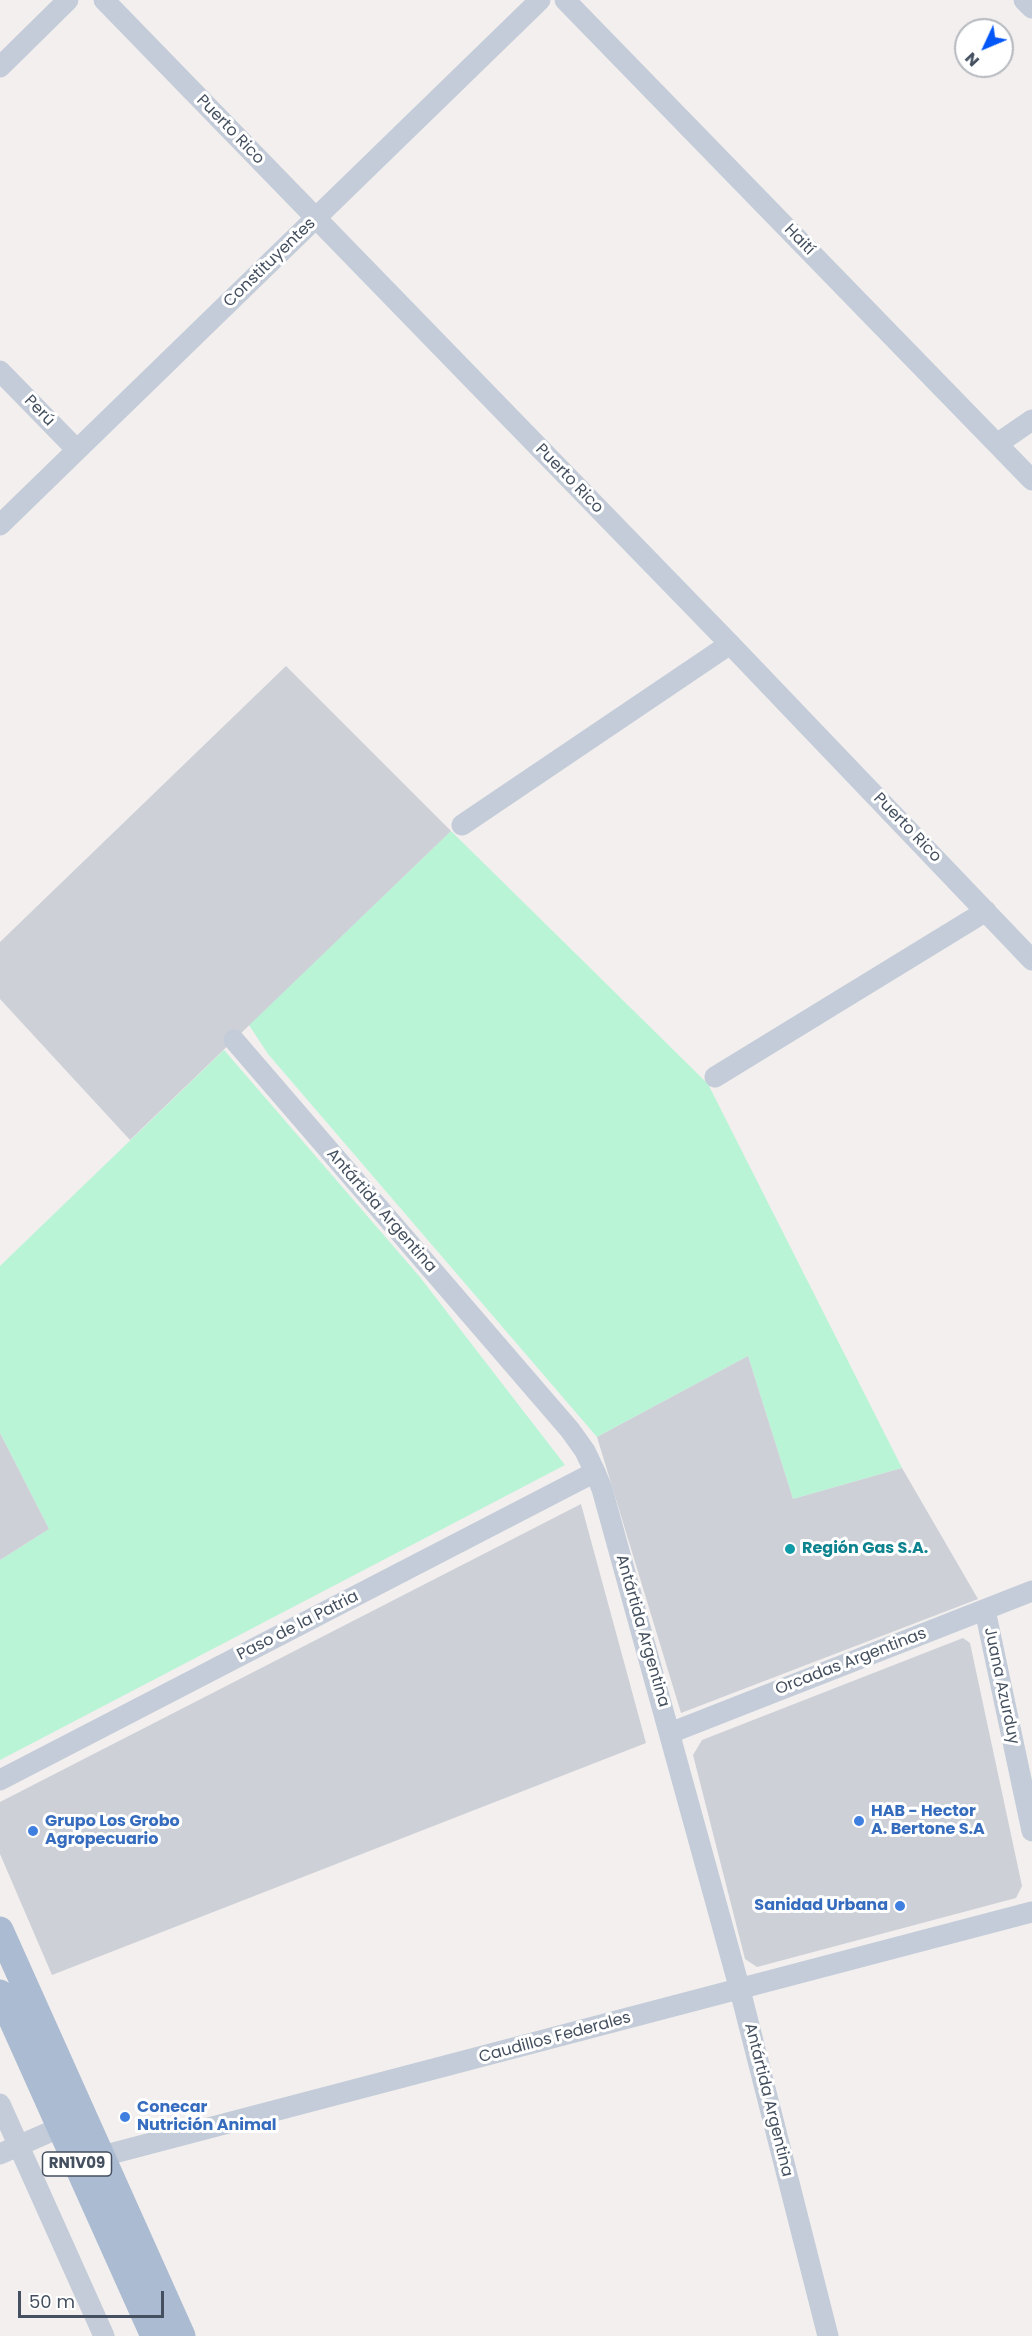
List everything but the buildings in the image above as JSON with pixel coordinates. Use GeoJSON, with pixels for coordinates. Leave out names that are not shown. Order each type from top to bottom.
{"type":"FeatureCollection","features":[{"type":"Feature","properties":{"kind":"main road","name":"RN1V09"},"geometry":{"type":"LineString","coordinates":[[0,1930],[89,2159],[154,2336]]}},
{"type":"Feature","properties":{"kind":"main road","name":"RN1V09"},"geometry":{"type":"LineString","coordinates":[[0,1993],[61,2127],[89,2159],[182,2336]]}},
{"type":"Feature","properties":{"kind":"street"},"geometry":{"type":"LineString","coordinates":[[0,67],[68,0]]}},
{"type":"Feature","properties":{"kind":"street","name":"Puerto Rico"},"geometry":{"type":"LineString","coordinates":[[104,0],[730,644],[1032,960]]}},
{"type":"Feature","properties":{"kind":"street","name":"Constituyentes"},"geometry":{"type":"LineString","coordinates":[[0,525],[540,0]]}},
{"type":"Feature","properties":{"kind":"street","name":"Haití"},"geometry":{"type":"LineString","coordinates":[[565,0],[1032,480]]}},
{"type":"Feature","properties":{"kind":"street"},"geometry":{"type":"LineString","coordinates":[[1024,0],[1032,8]]}},
{"type":"Feature","properties":{"kind":"street","name":"Perú"},"geometry":{"type":"LineString","coordinates":[[0,371],[77,450]]}},
{"type":"Feature","properties":{"kind":"street"},"geometry":{"type":"LineString","coordinates":[[997,444],[1032,420]]}},
{"type":"Feature","properties":{"kind":"street"},"geometry":{"type":"LineString","coordinates":[[462,825],[730,644]]}},
{"type":"Feature","properties":{"kind":"street"},"geometry":{"type":"LineString","coordinates":[[715,1077],[986,911]]}},
{"type":"Feature","properties":{"kind":"street","name":"Antártida Argentina"},"geometry":{"type":"LineString","coordinates":[[234,1040],[570,1430],[585,1451],[595,1472],[602,1489],[740,1990],[828,2336]]}},
{"type":"Feature","properties":{"kind":"street","name":"Paso de la Patria"},"geometry":{"type":"LineString","coordinates":[[0,1780],[595,1472]]}},
{"type":"Feature","properties":{"kind":"street","name":"Orcadas Argentinas"},"geometry":{"type":"LineString","coordinates":[[670,1733],[1032,1592]]}},
{"type":"Feature","properties":{"kind":"street","name":"Juana Azurduy"},"geometry":{"type":"LineString","coordinates":[[985,1610],[1032,1831]]}},
{"type":"Feature","properties":{"kind":"street","name":"Caudillos Federales"},"geometry":{"type":"LineString","coordinates":[[89,2159],[1032,1912]]}},
{"type":"Feature","properties":{"kind":"street"},"geometry":{"type":"LineString","coordinates":[[0,2104],[9,2150],[104,2336]]}},
{"type":"Feature","properties":{"kind":"street"},"geometry":{"type":"LineString","coordinates":[[9,2150],[61,2127]]}},
{"type":"Feature","properties":{"kind":"green space"},"geometry":{"type":"Polygon","coordinates":[[[451,831],[708,1084],[902,1468],[793,1499],[748,1356],[597,1437],[268,1054],[249,1025],[451,831]]]}},
{"type":"Feature","properties":{"kind":"green space"},"geometry":{"type":"Polygon","coordinates":[[[224,1050],[419,1276],[565,1465],[0,1760],[0,1560],[49,1529],[0,1433],[0,1266],[224,1050]]]}},
{"type":"Feature","properties":{"kind":"place","name":"Región Gas S.A."},"geometry":{"type":"Point","coordinates":[790,1549]}},
{"type":"Feature","properties":{"kind":"place","name":"HAB - Hector A. Bertone S.A"},"geometry":{"type":"Point","coordinates":[859,1821]}},
{"type":"Feature","properties":{"kind":"place","name":"Grupo Los Grobo Agropecuario"},"geometry":{"type":"Point","coordinates":[33,1831]}},
{"type":"Feature","properties":{"kind":"place","name":"Sanidad Urbana"},"geometry":{"type":"Point","coordinates":[900,1906]}},
{"type":"Feature","properties":{"kind":"place","name":"Conecar Nutrición Animal"},"geometry":{"type":"Point","coordinates":[125,2117]}}]}
